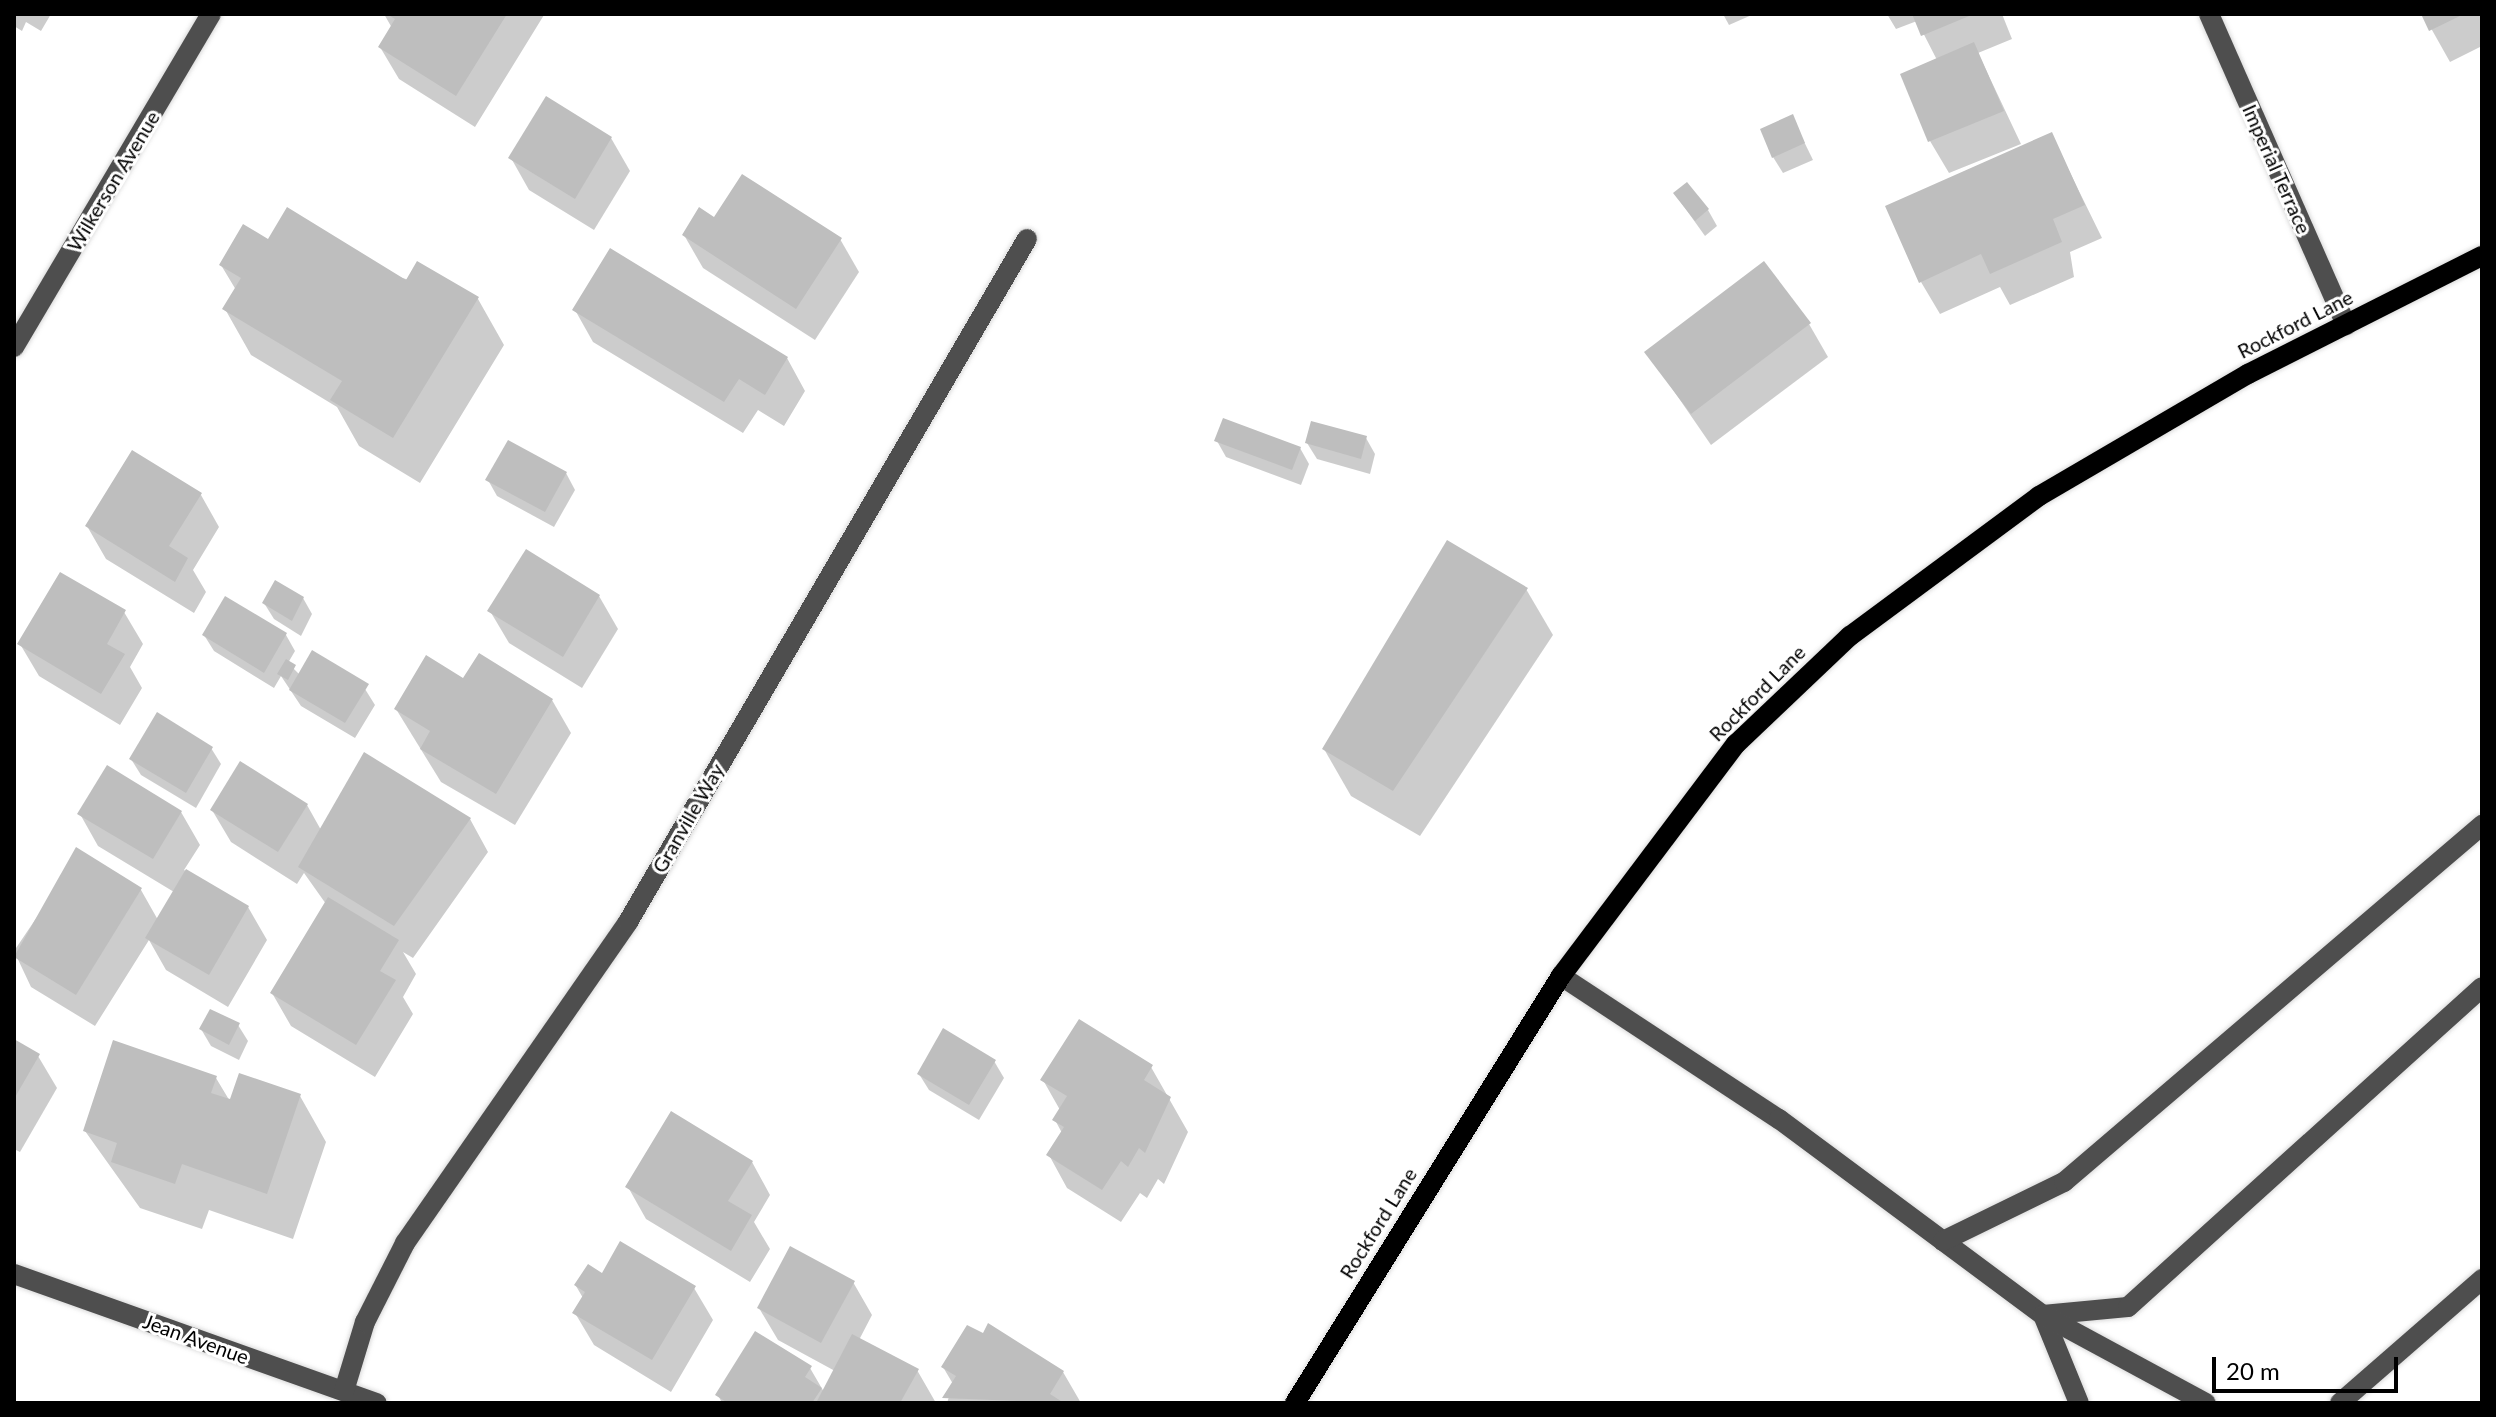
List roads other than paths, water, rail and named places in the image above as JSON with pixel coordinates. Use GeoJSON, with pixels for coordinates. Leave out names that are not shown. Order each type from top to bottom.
{"type":"FeatureCollection","features":[{"type":"Feature","properties":{"kind":"main road","name":"Rockford Lane"},"geometry":{"type":"LineString","coordinates":[[1295,1403],[1561,976],[1736,744],[1850,636],[2039,496],[2346,325],[2482,256]]}},
{"type":"Feature","properties":{"kind":"street","name":"Wilkerson Avenue"},"geometry":{"type":"LineString","coordinates":[[14,347],[211,14]]}},
{"type":"Feature","properties":{"kind":"street","name":"Imperial Terrace"},"geometry":{"type":"LineString","coordinates":[[2209,14],[2346,325]]}},
{"type":"Feature","properties":{"kind":"street","name":"Granville Way"},"geometry":{"type":"LineString","coordinates":[[344,1391],[365,1322],[405,1243],[628,922],[1027,239]]}},
{"type":"Feature","properties":{"kind":"street"},"geometry":{"type":"LineString","coordinates":[[1943,1241],[2064,1182],[2482,825]]}},
{"type":"Feature","properties":{"kind":"street"},"geometry":{"type":"LineString","coordinates":[[1561,976],[1779,1119],[2043,1315],[2186,1396],[2206,1403]]}},
{"type":"Feature","properties":{"kind":"street"},"geometry":{"type":"LineString","coordinates":[[2043,1315],[2128,1307],[2482,987]]}},
{"type":"Feature","properties":{"kind":"street","name":"Jean Avenue"},"geometry":{"type":"LineString","coordinates":[[15,1274],[377,1403]]}},
{"type":"Feature","properties":{"kind":"street"},"geometry":{"type":"LineString","coordinates":[[2340,1403],[2482,1279]]}},
{"type":"Feature","properties":{"kind":"street"},"geometry":{"type":"LineString","coordinates":[[2043,1315],[2079,1403]]}}]}
